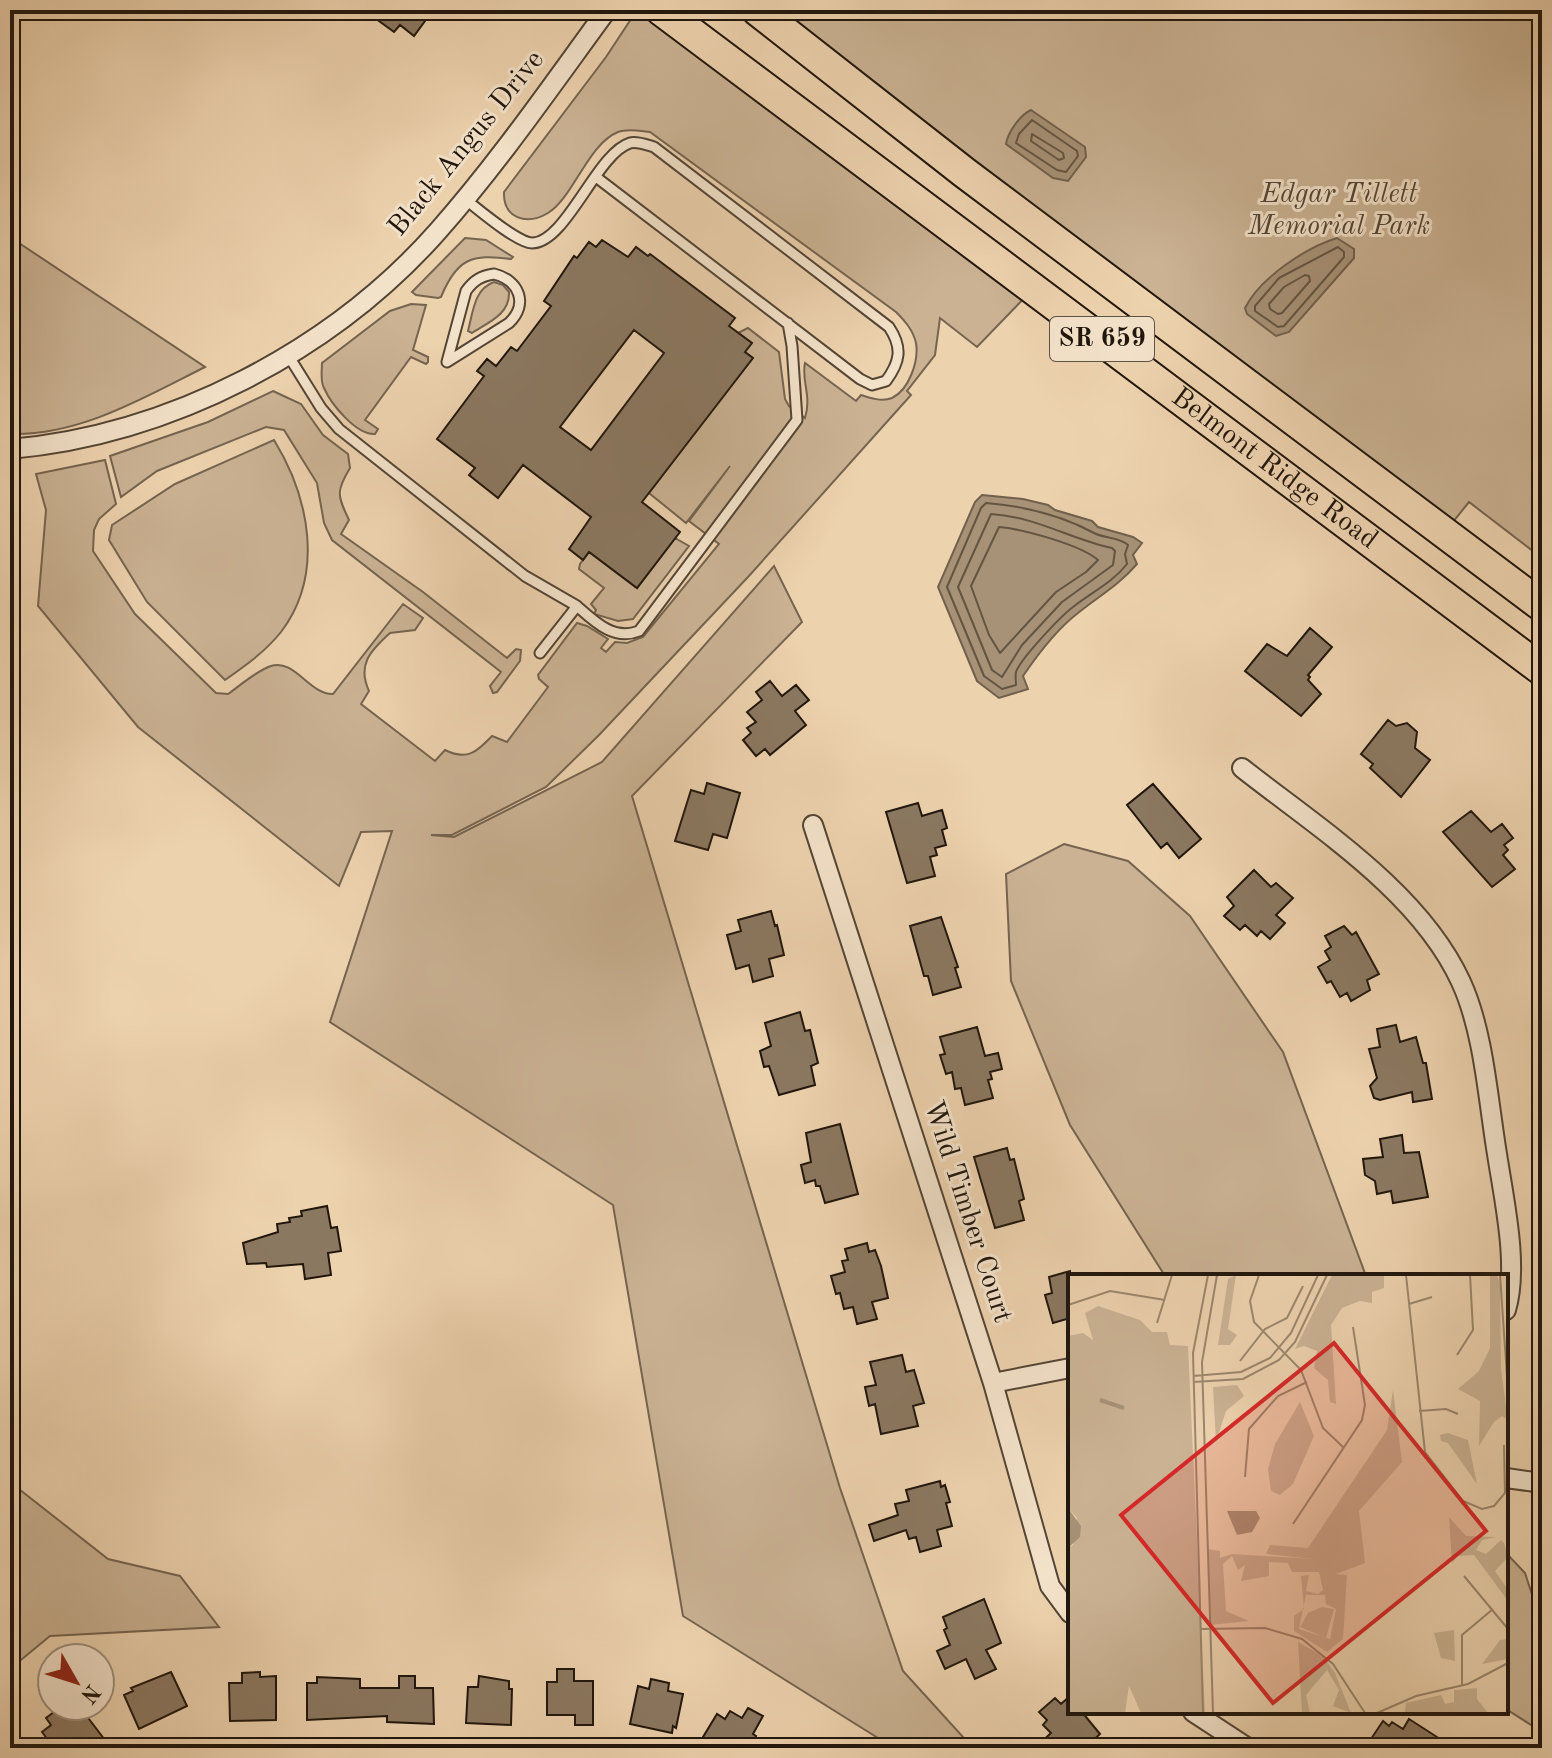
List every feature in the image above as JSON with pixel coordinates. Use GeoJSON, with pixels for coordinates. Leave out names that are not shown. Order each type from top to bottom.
{"type":"FeatureCollection","features":[{"type":"Feature","properties":{"kind":"main road","name":"Belmont Ridge Road"},"geometry":{"type":"LineString","coordinates":[[661,10],[1542,670]]}},
{"type":"Feature","properties":{"kind":"main road","name":"Belmont Ridge Road"},"geometry":{"type":"LineString","coordinates":[[757,10],[965,173],[1542,606]]}},
{"type":"Feature","properties":{"kind":"street","name":"Black Angus Drive"},"geometry":{"type":"LineString","coordinates":[[10,449],[100,434],[199,401],[288,355],[348,314],[423,247],[465,199],[607,10]]}},
{"type":"Feature","properties":{"kind":"street"},"geometry":{"type":"LineString","coordinates":[[1242,768],[1361,862],[1414,912],[1442,948],[1462,984],[1478,1036],[1500,1174],[1511,1263],[1508,1291]]}},
{"type":"Feature","properties":{"kind":"street","name":"Wild Timber Court"},"geometry":{"type":"LineString","coordinates":[[813,825],[993,1383],[1050,1586],[1068,1610]]}},
{"type":"Feature","properties":{"kind":"street"},"geometry":{"type":"LineString","coordinates":[[993,1383],[1068,1368]]}},
{"type":"Feature","properties":{"kind":"street"},"geometry":{"type":"LineString","coordinates":[[1508,1478],[1542,1483]]}},
{"type":"Feature","properties":{"kind":"street"},"geometry":{"type":"LineString","coordinates":[[1196,1714],[1248,1748]]}},
{"type":"Feature","properties":{"kind":"lane"},"geometry":{"type":"LineString","coordinates":[[465,199],[520,239],[532,243],[557,228],[596,177],[616,151],[631,143],[654,147],[889,327],[898,340],[900,355],[896,368],[886,381],[872,385],[596,177]]}},
{"type":"Feature","properties":{"kind":"lane"},"geometry":{"type":"LineString","coordinates":[[481,276],[505,276],[520,293],[518,315],[509,323],[447,362],[466,291],[481,276]]}},
{"type":"Feature","properties":{"kind":"lane"},"geometry":{"type":"LineString","coordinates":[[288,355],[321,408],[339,429],[525,576],[577,606],[616,634],[628,635],[639,631],[797,420],[788,323]]}},
{"type":"Feature","properties":{"kind":"lane"},"geometry":{"type":"LineString","coordinates":[[540,653],[577,606]]}},
{"type":"Feature","properties":{"kind":"green space"},"geometry":{"type":"Polygon","coordinates":[[[637,10],[657,10],[1030,292],[977,347],[940,318],[935,355],[907,391],[911,395],[748,577],[546,787],[452,835],[431,835],[454,837],[602,762],[774,566],[802,622],[632,796],[840,1488],[903,1671],[973,1748],[894,1748],[683,1616],[613,1205],[330,1022],[392,831],[361,832],[339,886],[138,727],[38,606],[46,510],[36,474],[105,460],[116,504],[99,519],[94,530],[93,551],[135,614],[216,693],[228,694],[260,671],[279,665],[295,672],[317,689],[333,694],[403,604],[423,618],[415,630],[390,633],[371,652],[364,674],[369,691],[361,704],[435,761],[445,750],[466,755],[492,736],[507,742],[548,687],[538,675],[577,623],[608,639],[601,648],[606,652],[615,642],[627,643],[643,637],[719,544],[689,521],[730,466],[686,523],[649,493],[752,358],[745,352],[751,343],[738,333],[748,328],[779,352],[785,399],[805,418],[805,363],[856,401],[861,395],[884,400],[898,394],[912,374],[917,350],[913,334],[899,315],[650,132],[626,130],[607,138],[565,196],[548,213],[524,219],[507,208],[504,192],[606,57],[637,10]]]}},
{"type":"Feature","properties":{"kind":"green space","name":"Edgar Tillett Memorial Park"},"geometry":{"type":"Polygon","coordinates":[[[739,10],[1542,10],[1542,558],[1469,502],[1440,538],[739,10]]]}},
{"type":"Feature","properties":{"kind":"green space"},"geometry":{"type":"Polygon","coordinates":[[[10,237],[205,367],[87,422],[62,429],[10,434],[10,237]]]}},
{"type":"Feature","properties":{"kind":"green space"},"geometry":{"type":"Polygon","coordinates":[[[465,238],[486,240],[513,257],[486,257],[467,262],[453,274],[441,297],[412,292],[465,238]]]}},
{"type":"Feature","properties":{"kind":"green space"},"geometry":{"type":"Polygon","coordinates":[[[494,282],[503,285],[509,292],[506,306],[497,317],[472,333],[468,331],[475,302],[482,290],[494,282]]]}},
{"type":"Feature","properties":{"kind":"green space"},"geometry":{"type":"Polygon","coordinates":[[[411,304],[426,305],[413,350],[428,357],[428,362],[426,364],[411,357],[365,420],[378,429],[375,434],[368,433],[352,424],[332,402],[323,385],[322,363],[390,311],[411,304]]]}},
{"type":"Feature","properties":{"kind":"green space"},"geometry":{"type":"Polygon","coordinates":[[[273,391],[301,404],[323,435],[348,454],[350,468],[340,493],[349,520],[341,534],[423,592],[507,658],[516,649],[521,650],[520,661],[497,692],[493,693],[490,686],[501,672],[332,540],[324,523],[317,483],[284,430],[266,427],[157,471],[121,497],[110,456],[208,422],[273,391]]]}},
{"type":"Feature","properties":{"kind":"green space"},"geometry":{"type":"Polygon","coordinates":[[[274,440],[296,486],[303,511],[307,561],[303,586],[295,609],[281,632],[262,652],[225,680],[147,602],[109,540],[112,525],[175,484],[274,440]]]}},
{"type":"Feature","properties":{"kind":"green space"},"geometry":{"type":"Polygon","coordinates":[[[675,538],[689,546],[633,619],[618,621],[594,614],[596,610],[591,604],[604,588],[579,569],[589,552],[637,588],[675,538]]]}},
{"type":"Feature","properties":{"kind":"green space"},"geometry":{"type":"Polygon","coordinates":[[[1064,844],[1128,861],[1190,916],[1283,1052],[1365,1274],[1164,1274],[1070,1125],[1011,981],[1006,874],[1064,844]]]}},
{"type":"Feature","properties":{"kind":"green space"},"geometry":{"type":"Polygon","coordinates":[[[10,1482],[108,1559],[180,1576],[219,1627],[50,1636],[43,1642],[36,1642],[36,1648],[10,1669],[10,1482]]]}},
{"type":"Feature","properties":{"kind":"green space"},"geometry":{"type":"Polygon","coordinates":[[[1508,1555],[1525,1573],[1542,1625],[1542,1732],[1508,1710],[1508,1555]]]}},
{"type":"Feature","properties":{"kind":"water"},"geometry":{"type":"Polygon","coordinates":[[[1031,110],[1085,147],[1086,157],[1068,181],[1053,178],[1006,144],[1015,124],[1031,110]]]}},
{"type":"Feature","properties":{"kind":"water"},"geometry":{"type":"Polygon","coordinates":[[[1337,238],[1354,249],[1354,258],[1289,332],[1276,336],[1247,314],[1245,308],[1252,297],[1272,275],[1311,249],[1337,238]]]}},
{"type":"Feature","properties":{"kind":"water"},"geometry":{"type":"Polygon","coordinates":[[[982,495],[1048,505],[1142,543],[1133,555],[1137,564],[1070,619],[1041,651],[1023,676],[1028,689],[999,698],[977,681],[938,587],[975,502],[982,495]]]}},
{"type":"Feature","properties":{"kind":"building"},"geometry":{"type":"Polygon","coordinates":[[[380,10],[433,10],[414,36],[400,25],[394,32],[379,21],[385,13],[380,10]]]}},
{"type":"Feature","properties":{"kind":"building"},"geometry":{"type":"Polygon","coordinates":[[[602,240],[628,257],[636,247],[648,256],[650,254],[735,318],[729,326],[752,343],[745,352],[753,358],[642,502],[680,532],[637,588],[589,552],[583,560],[569,549],[591,517],[523,465],[498,498],[469,475],[475,468],[437,439],[484,376],[477,371],[487,359],[496,366],[511,347],[517,351],[551,306],[544,301],[574,256],[577,258],[589,242],[596,247],[602,240]],[[634,330],[560,427],[591,450],[664,353],[634,330]]]}},
{"type":"Feature","properties":{"kind":"building"},"geometry":{"type":"Polygon","coordinates":[[[1310,628],[1332,647],[1308,675],[1308,680],[1321,694],[1301,716],[1245,671],[1267,644],[1287,656],[1310,628]]]}},
{"type":"Feature","properties":{"kind":"building"},"geometry":{"type":"Polygon","coordinates":[[[770,681],[782,696],[796,685],[809,700],[795,711],[806,725],[770,755],[765,749],[756,756],[743,740],[751,733],[747,728],[756,722],[747,712],[762,700],[756,692],[770,681]]]}},
{"type":"Feature","properties":{"kind":"building"},"geometry":{"type":"Polygon","coordinates":[[[1388,720],[1396,726],[1407,723],[1417,732],[1415,748],[1430,760],[1401,797],[1370,768],[1373,764],[1361,754],[1388,720]]]}},
{"type":"Feature","properties":{"kind":"building"},"geometry":{"type":"Polygon","coordinates":[[[707,783],[740,793],[727,838],[713,834],[708,850],[675,841],[691,790],[704,794],[707,783]]]}},
{"type":"Feature","properties":{"kind":"building"},"geometry":{"type":"Polygon","coordinates":[[[1153,784],[1201,839],[1179,858],[1167,843],[1161,848],[1127,805],[1153,784]]]}},
{"type":"Feature","properties":{"kind":"building"},"geometry":{"type":"Polygon","coordinates":[[[918,803],[922,816],[942,810],[947,828],[942,830],[946,845],[935,848],[937,855],[930,857],[935,876],[907,883],[886,812],[918,803]]]}},
{"type":"Feature","properties":{"kind":"building"},"geometry":{"type":"Polygon","coordinates":[[[1471,811],[1491,832],[1502,824],[1513,838],[1504,845],[1508,850],[1503,855],[1515,869],[1492,887],[1443,832],[1471,811]]]}},
{"type":"Feature","properties":{"kind":"building"},"geometry":{"type":"Polygon","coordinates":[[[1254,870],[1271,887],[1276,883],[1293,898],[1276,915],[1285,923],[1270,939],[1261,931],[1257,936],[1245,925],[1240,930],[1224,916],[1234,906],[1227,897],[1254,870]]]}},
{"type":"Feature","properties":{"kind":"building"},"geometry":{"type":"Polygon","coordinates":[[[771,911],[784,955],[769,959],[773,976],[753,982],[749,965],[736,969],[727,935],[741,931],[738,920],[771,911]]]}},
{"type":"Feature","properties":{"kind":"building"},"geometry":{"type":"Polygon","coordinates":[[[941,917],[958,967],[955,968],[961,987],[933,995],[928,976],[924,976],[910,926],[941,917]]]}},
{"type":"Feature","properties":{"kind":"building"},"geometry":{"type":"Polygon","coordinates":[[[1344,926],[1352,935],[1356,932],[1379,974],[1367,980],[1370,990],[1351,1001],[1347,993],[1340,997],[1318,967],[1330,960],[1325,951],[1331,947],[1325,936],[1344,926]]]}},
{"type":"Feature","properties":{"kind":"building"},"geometry":{"type":"Polygon","coordinates":[[[800,1012],[805,1031],[810,1030],[818,1063],[811,1066],[815,1085],[779,1095],[769,1066],[764,1067],[760,1051],[771,1046],[765,1023],[800,1012]]]}},
{"type":"Feature","properties":{"kind":"building"},"geometry":{"type":"Polygon","coordinates":[[[1396,1025],[1400,1042],[1416,1037],[1423,1063],[1426,1063],[1432,1099],[1413,1102],[1412,1092],[1380,1100],[1374,1098],[1370,1086],[1377,1078],[1369,1049],[1380,1047],[1377,1029],[1396,1025]]]}},
{"type":"Feature","properties":{"kind":"building"},"geometry":{"type":"Polygon","coordinates":[[[977,1027],[985,1056],[998,1053],[1002,1069],[990,1072],[992,1079],[988,1080],[993,1098],[965,1105],[961,1088],[955,1089],[952,1072],[946,1074],[940,1055],[945,1054],[940,1037],[977,1027]]]}},
{"type":"Feature","properties":{"kind":"building"},"geometry":{"type":"Polygon","coordinates":[[[840,1124],[858,1194],[825,1203],[815,1180],[805,1183],[801,1165],[811,1162],[806,1133],[840,1124]]]}},
{"type":"Feature","properties":{"kind":"building"},"geometry":{"type":"Polygon","coordinates":[[[1402,1135],[1404,1153],[1419,1152],[1428,1197],[1393,1203],[1391,1191],[1377,1194],[1375,1181],[1365,1175],[1363,1159],[1383,1157],[1380,1139],[1402,1135]]]}},
{"type":"Feature","properties":{"kind":"building"},"geometry":{"type":"Polygon","coordinates":[[[1007,1148],[1010,1160],[1014,1159],[1024,1199],[1019,1201],[1024,1220],[995,1228],[974,1157],[1007,1148]]]}},
{"type":"Feature","properties":{"kind":"building"},"geometry":{"type":"Polygon","coordinates":[[[327,1206],[331,1228],[337,1227],[341,1251],[328,1253],[331,1275],[305,1279],[303,1264],[267,1267],[266,1263],[247,1264],[243,1243],[278,1232],[277,1224],[302,1216],[301,1211],[327,1206]]]}},
{"type":"Feature","properties":{"kind":"building"},"geometry":{"type":"Polygon","coordinates":[[[867,1243],[869,1252],[875,1250],[888,1298],[872,1302],[877,1319],[857,1324],[853,1307],[844,1309],[831,1276],[845,1272],[842,1261],[848,1260],[845,1249],[867,1243]]]}},
{"type":"Feature","properties":{"kind":"building"},"geometry":{"type":"Polygon","coordinates":[[[1070,1271],[1068,1319],[1053,1323],[1045,1295],[1052,1293],[1049,1277],[1070,1271]]]}},
{"type":"Feature","properties":{"kind":"building"},"geometry":{"type":"Polygon","coordinates":[[[902,1355],[906,1372],[914,1370],[924,1403],[913,1406],[918,1426],[881,1434],[875,1404],[869,1406],[865,1387],[876,1385],[870,1362],[902,1355]]]}},
{"type":"Feature","properties":{"kind":"building"},"geometry":{"type":"Polygon","coordinates":[[[940,1481],[941,1487],[945,1485],[950,1502],[946,1503],[952,1526],[937,1530],[941,1546],[920,1552],[916,1537],[909,1539],[906,1530],[874,1541],[869,1525],[898,1515],[895,1504],[909,1501],[906,1490],[940,1481]]]}},
{"type":"Feature","properties":{"kind":"building"},"geometry":{"type":"Polygon","coordinates":[[[984,1599],[1001,1643],[986,1650],[996,1669],[975,1679],[966,1659],[945,1669],[937,1651],[950,1645],[943,1617],[984,1599]]]}},
{"type":"Feature","properties":{"kind":"building"},"geometry":{"type":"Polygon","coordinates":[[[557,1669],[574,1669],[574,1681],[593,1681],[593,1725],[575,1725],[575,1715],[547,1715],[547,1682],[557,1682],[557,1669]]]}},
{"type":"Feature","properties":{"kind":"building"},"geometry":{"type":"Polygon","coordinates":[[[171,1672],[187,1706],[139,1729],[124,1695],[133,1691],[131,1688],[171,1672]]]}},
{"type":"Feature","properties":{"kind":"building"},"geometry":{"type":"Polygon","coordinates":[[[260,1672],[260,1677],[276,1676],[276,1720],[230,1721],[229,1683],[242,1683],[242,1673],[260,1672]]]}},
{"type":"Feature","properties":{"kind":"building"},"geometry":{"type":"Polygon","coordinates":[[[399,1676],[415,1676],[415,1688],[433,1688],[434,1724],[387,1722],[387,1716],[307,1720],[307,1683],[317,1683],[317,1677],[360,1679],[360,1688],[399,1688],[399,1676]]]}},
{"type":"Feature","properties":{"kind":"building"},"geometry":{"type":"Polygon","coordinates":[[[479,1676],[509,1681],[509,1689],[512,1689],[511,1725],[466,1723],[468,1687],[478,1687],[479,1676]]]}},
{"type":"Feature","properties":{"kind":"building"},"geometry":{"type":"Polygon","coordinates":[[[651,1679],[669,1683],[668,1691],[683,1694],[676,1728],[673,1726],[672,1733],[630,1724],[638,1686],[649,1689],[651,1679]]]}},
{"type":"Feature","properties":{"kind":"building"},"geometry":{"type":"Polygon","coordinates":[[[1055,1698],[1061,1704],[1068,1698],[1068,1714],[1084,1714],[1100,1734],[1085,1748],[1035,1748],[1051,1733],[1043,1725],[1047,1720],[1039,1712],[1055,1698]]]}},
{"type":"Feature","properties":{"kind":"building"},"geometry":{"type":"Polygon","coordinates":[[[748,1708],[763,1716],[749,1748],[709,1748],[700,1742],[717,1714],[725,1719],[730,1711],[742,1718],[748,1708]]]}},
{"type":"Feature","properties":{"kind":"building"},"geometry":{"type":"Polygon","coordinates":[[[1409,1719],[1454,1748],[1365,1748],[1383,1721],[1389,1726],[1392,1722],[1403,1729],[1409,1719]]]}},
{"type":"Feature","properties":{"kind":"building"},"geometry":{"type":"Polygon","coordinates":[[[49,1722],[91,1722],[111,1748],[54,1748],[42,1732],[51,1725],[49,1722]]]}}]}
